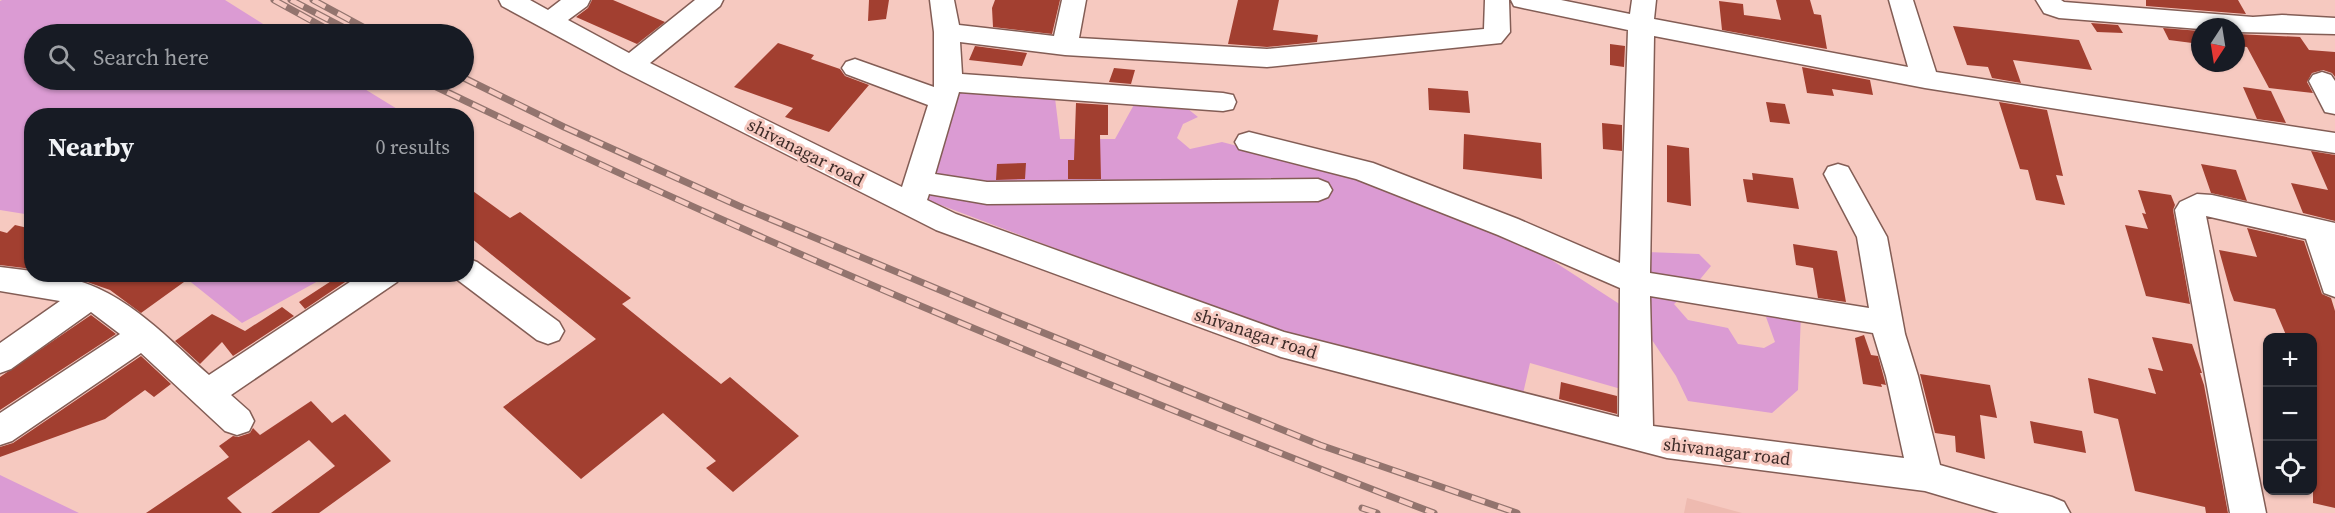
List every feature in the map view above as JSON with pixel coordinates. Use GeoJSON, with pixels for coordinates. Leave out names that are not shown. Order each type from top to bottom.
{"type":"FeatureCollection","features":[{"type":"Feature","properties":{"kind":"street","name":"shivanagar road"},"geometry":{"type":"LineString","coordinates":[[511,0],[552,20],[631,65],[915,194],[946,222],[1281,345],[1667,444],[1925,476],[2052,513]]}},
{"type":"Feature","properties":{"kind":"street"},"geometry":{"type":"LineString","coordinates":[[552,20],[578,0]]}},
{"type":"Feature","properties":{"kind":"street"},"geometry":{"type":"LineString","coordinates":[[631,65],[711,0]]}},
{"type":"Feature","properties":{"kind":"street"},"geometry":{"type":"LineString","coordinates":[[942,0],[947,32],[946,91],[915,194],[1317,190]]}},
{"type":"Feature","properties":{"kind":"street"},"geometry":{"type":"LineString","coordinates":[[1065,46],[1074,0]]}},
{"type":"Feature","properties":{"kind":"street"},"geometry":{"type":"LineString","coordinates":[[947,32],[1065,46],[1267,58],[1488,38],[1496,35],[1497,32],[1497,0]]}},
{"type":"Feature","properties":{"kind":"street"},"geometry":{"type":"LineString","coordinates":[[1523,0],[1642,13],[1925,79],[2335,143]]}},
{"type":"Feature","properties":{"kind":"street"},"geometry":{"type":"LineString","coordinates":[[1900,0],[1925,79]]}},
{"type":"Feature","properties":{"kind":"street"},"geometry":{"type":"LineString","coordinates":[[2048,0],[2053,7],[2059,10],[2112,8],[2157,10],[2253,25],[2282,23],[2335,26]]}},
{"type":"Feature","properties":{"kind":"street"},"geometry":{"type":"LineString","coordinates":[[1636,436],[1635,282],[1642,13]]}},
{"type":"Feature","properties":{"kind":"street"},"geometry":{"type":"LineString","coordinates":[[855,68],[946,91],[1223,102]]}},
{"type":"Feature","properties":{"kind":"street"},"geometry":{"type":"LineString","coordinates":[[2322,81],[2335,105]]}},
{"type":"Feature","properties":{"kind":"street"},"geometry":{"type":"LineString","coordinates":[[1250,142],[1363,171],[1508,227],[1635,282],[1887,323]]}},
{"type":"Feature","properties":{"kind":"street"},"geometry":{"type":"LineString","coordinates":[[1838,174],[1872,237],[1887,323],[1925,476]]}},
{"type":"Feature","properties":{"kind":"street"},"geometry":{"type":"LineString","coordinates":[[2248,513],[2190,210],[2197,205],[2212,206],[2327,233],[2335,285]]}},
{"type":"Feature","properties":{"kind":"street"},"geometry":{"type":"LineString","coordinates":[[474,276],[548,331]]}},
{"type":"Feature","properties":{"kind":"street"},"geometry":{"type":"LineString","coordinates":[[0,279],[40,284],[108,306],[237,421]]}},
{"type":"Feature","properties":{"kind":"street"},"geometry":{"type":"LineString","coordinates":[[207,394],[374,282]]}},
{"type":"Feature","properties":{"kind":"street"},"geometry":{"type":"LineString","coordinates":[[0,360],[87,298]]}},
{"type":"Feature","properties":{"kind":"street"},"geometry":{"type":"LineString","coordinates":[[0,431],[143,335]]}},
{"type":"Feature","properties":{"kind":"shaded area"},"geometry":{"type":"Polygon","coordinates":[[[225,0],[263,24],[24,24],[24,90],[366,90],[396,108],[24,108],[24,214],[0,210],[0,1],[225,0]]]}},
{"type":"Feature","properties":{"kind":"shaded area"},"geometry":{"type":"Polygon","coordinates":[[[961,89],[1055,98],[1060,139],[1115,139],[1136,101],[1183,105],[1198,117],[1183,124],[1177,138],[1190,149],[1222,142],[1385,184],[1516,237],[1621,305],[1621,389],[1530,363],[1522,398],[1382,362],[1218,310],[922,198],[961,89]]]}},
{"type":"Feature","properties":{"kind":"shaded area"},"geometry":{"type":"Polygon","coordinates":[[[1647,252],[1699,254],[1711,266],[1692,289],[1674,304],[1688,320],[1728,328],[1738,344],[1764,348],[1775,342],[1766,317],[1782,307],[1801,314],[1798,390],[1772,413],[1688,401],[1676,376],[1650,337],[1647,252]]]}},
{"type":"Feature","properties":{"kind":"shaded area"},"geometry":{"type":"Polygon","coordinates":[[[191,282],[316,282],[242,323],[191,282]]]}},
{"type":"Feature","properties":{"kind":"shaded area"},"geometry":{"type":"Polygon","coordinates":[[[0,475],[79,513],[0,513],[0,475]]]}},
{"type":"Feature","properties":{"kind":"shaded area"},"geometry":{"type":"Polygon","coordinates":[[[1687,498],[1742,513],[1684,513],[1687,498]]]}},
{"type":"Feature","properties":{"kind":"building"},"geometry":{"type":"Polygon","coordinates":[[[592,0],[613,0],[665,22],[637,44],[576,17],[588,8],[592,0]]]}},
{"type":"Feature","properties":{"kind":"building"},"geometry":{"type":"Polygon","coordinates":[[[869,0],[889,0],[886,19],[868,21],[869,0]]]}},
{"type":"Feature","properties":{"kind":"building"},"geometry":{"type":"Polygon","coordinates":[[[995,0],[1060,0],[1052,34],[993,27],[992,8],[995,0]]]}},
{"type":"Feature","properties":{"kind":"building"},"geometry":{"type":"Polygon","coordinates":[[[1238,0],[1279,0],[1273,30],[1318,35],[1317,42],[1267,47],[1228,44],[1238,0]]]}},
{"type":"Feature","properties":{"kind":"building"},"geometry":{"type":"Polygon","coordinates":[[[1776,0],[1810,0],[1814,14],[1821,15],[1827,49],[1722,30],[1719,1],[1743,4],[1744,15],[1781,20],[1776,0]]]}},
{"type":"Feature","properties":{"kind":"building"},"geometry":{"type":"Polygon","coordinates":[[[2146,0],[2238,0],[2246,14],[2146,6],[2146,0]]]}},
{"type":"Feature","properties":{"kind":"building"},"geometry":{"type":"Polygon","coordinates":[[[2091,23],[2118,25],[2123,33],[2097,32],[2091,23]]]}},
{"type":"Feature","properties":{"kind":"building"},"geometry":{"type":"Polygon","coordinates":[[[1953,26],[2079,40],[2092,70],[2013,60],[2021,83],[1992,78],[1988,67],[1967,65],[1953,26]]]}},
{"type":"Feature","properties":{"kind":"building"},"geometry":{"type":"Polygon","coordinates":[[[2163,28],[2191,30],[2191,43],[2169,40],[2163,28]]]}},
{"type":"Feature","properties":{"kind":"building"},"geometry":{"type":"Polygon","coordinates":[[[2245,34],[2300,37],[2309,50],[2335,52],[2335,77],[2332,73],[2323,70],[2312,73],[2307,82],[2313,93],[2269,88],[2245,47],[2245,34]]]}},
{"type":"Feature","properties":{"kind":"building"},"geometry":{"type":"Polygon","coordinates":[[[778,43],[814,55],[811,59],[840,69],[845,76],[869,85],[829,132],[785,117],[793,108],[734,87],[778,43]]]}},
{"type":"Feature","properties":{"kind":"building"},"geometry":{"type":"Polygon","coordinates":[[[1610,44],[1625,46],[1624,67],[1610,65],[1610,44]]]}},
{"type":"Feature","properties":{"kind":"building"},"geometry":{"type":"Polygon","coordinates":[[[975,46],[1027,53],[1022,66],[969,60],[975,46]]]}},
{"type":"Feature","properties":{"kind":"building"},"geometry":{"type":"Polygon","coordinates":[[[1802,67],[1870,80],[1873,95],[1832,89],[1834,96],[1807,93],[1802,67]]]}},
{"type":"Feature","properties":{"kind":"building"},"geometry":{"type":"Polygon","coordinates":[[[1114,68],[1135,70],[1131,84],[1109,82],[1114,68]]]}},
{"type":"Feature","properties":{"kind":"building"},"geometry":{"type":"Polygon","coordinates":[[[2243,87],[2271,91],[2286,123],[2257,119],[2243,87]]]}},
{"type":"Feature","properties":{"kind":"building"},"geometry":{"type":"Polygon","coordinates":[[[1428,88],[1468,91],[1470,113],[1429,110],[1428,88]]]}},
{"type":"Feature","properties":{"kind":"building"},"geometry":{"type":"Polygon","coordinates":[[[1766,102],[1785,104],[1790,124],[1770,122],[1766,102]]]}},
{"type":"Feature","properties":{"kind":"building"},"geometry":{"type":"Polygon","coordinates":[[[1999,102],[2047,110],[2063,176],[2056,175],[2065,205],[2036,200],[2028,170],[2020,169],[1999,102]]]}},
{"type":"Feature","properties":{"kind":"building"},"geometry":{"type":"Polygon","coordinates":[[[1076,103],[1108,105],[1108,135],[1100,135],[1101,179],[1068,179],[1068,160],[1074,160],[1076,103]]]}},
{"type":"Feature","properties":{"kind":"building"},"geometry":{"type":"Polygon","coordinates":[[[1602,123],[1622,125],[1622,151],[1603,149],[1602,123]]]}},
{"type":"Feature","properties":{"kind":"building"},"geometry":{"type":"Polygon","coordinates":[[[1464,134],[1541,143],[1542,179],[1463,169],[1464,134]]]}},
{"type":"Feature","properties":{"kind":"building"},"geometry":{"type":"Polygon","coordinates":[[[1667,145],[1689,148],[1691,206],[1667,202],[1667,145]]]}},
{"type":"Feature","properties":{"kind":"building"},"geometry":{"type":"Polygon","coordinates":[[[2311,151],[2335,155],[2335,221],[2303,213],[2291,183],[2328,190],[2311,151]]]}},
{"type":"Feature","properties":{"kind":"building"},"geometry":{"type":"Polygon","coordinates":[[[1026,163],[1025,179],[996,180],[997,164],[1026,163]]]}},
{"type":"Feature","properties":{"kind":"building"},"geometry":{"type":"Polygon","coordinates":[[[2201,164],[2236,170],[2247,201],[2211,193],[2201,164]]]}},
{"type":"Feature","properties":{"kind":"building"},"geometry":{"type":"Polygon","coordinates":[[[1752,173],[1793,178],[1799,209],[1747,202],[1743,179],[1753,180],[1752,173]]]}},
{"type":"Feature","properties":{"kind":"building"},"geometry":{"type":"Polygon","coordinates":[[[2138,190],[2171,195],[2175,205],[2173,210],[2190,304],[2146,296],[2125,225],[2148,229],[2142,213],[2146,214],[2138,190]]]}},
{"type":"Feature","properties":{"kind":"building"},"geometry":{"type":"Polygon","coordinates":[[[474,192],[510,218],[520,212],[631,298],[622,304],[721,384],[730,377],[799,436],[733,492],[706,468],[716,461],[663,413],[581,479],[503,407],[596,339],[474,240],[474,192]]]}},
{"type":"Feature","properties":{"kind":"building"},"geometry":{"type":"Polygon","coordinates":[[[15,225],[24,227],[24,268],[0,265],[0,231],[7,233],[15,225]]]}},
{"type":"Feature","properties":{"kind":"building"},"geometry":{"type":"Polygon","coordinates":[[[2247,228],[2304,241],[2322,294],[2331,298],[2335,311],[2335,508],[2313,503],[2313,495],[2317,495],[2317,333],[2285,333],[2275,309],[2234,301],[2219,250],[2257,257],[2247,228]]]}},
{"type":"Feature","properties":{"kind":"building"},"geometry":{"type":"Polygon","coordinates":[[[1793,244],[1837,251],[1846,302],[1818,298],[1813,268],[1796,265],[1793,244]]]}},
{"type":"Feature","properties":{"kind":"building"},"geometry":{"type":"Polygon","coordinates":[[[87,282],[184,282],[141,313],[110,290],[87,282]]]}},
{"type":"Feature","properties":{"kind":"building"},"geometry":{"type":"Polygon","coordinates":[[[330,282],[345,282],[305,309],[299,302],[330,282]]]}},
{"type":"Feature","properties":{"kind":"building"},"geometry":{"type":"Polygon","coordinates":[[[282,307],[294,316],[233,356],[222,342],[200,364],[175,341],[212,314],[245,331],[282,307]]]}},
{"type":"Feature","properties":{"kind":"building"},"geometry":{"type":"Polygon","coordinates":[[[91,315],[116,334],[0,410],[0,377],[91,315]]]}},
{"type":"Feature","properties":{"kind":"building"},"geometry":{"type":"Polygon","coordinates":[[[1864,335],[1871,355],[1878,356],[1886,385],[1881,384],[1882,387],[1863,384],[1855,338],[1864,335]]]}},
{"type":"Feature","properties":{"kind":"building"},"geometry":{"type":"Polygon","coordinates":[[[2152,337],[2192,344],[2202,373],[2200,373],[2228,513],[2206,513],[2205,507],[2135,491],[2118,419],[2094,413],[2088,378],[2156,394],[2148,368],[2163,371],[2152,337]]]}},
{"type":"Feature","properties":{"kind":"building"},"geometry":{"type":"Polygon","coordinates":[[[141,356],[171,384],[154,397],[145,390],[105,419],[0,457],[0,447],[13,443],[141,356]]]}},
{"type":"Feature","properties":{"kind":"building"},"geometry":{"type":"Polygon","coordinates":[[[1920,374],[1990,385],[1997,418],[1980,415],[1985,459],[1956,452],[1955,436],[1935,433],[1920,374]]]}},
{"type":"Feature","properties":{"kind":"building"},"geometry":{"type":"Polygon","coordinates":[[[1561,382],[1617,396],[1617,414],[1559,399],[1561,382]]]}},
{"type":"Feature","properties":{"kind":"building"},"geometry":{"type":"Polygon","coordinates":[[[311,401],[332,423],[345,414],[391,461],[319,513],[271,513],[335,466],[309,440],[227,498],[242,513],[146,513],[229,457],[219,446],[233,436],[238,437],[250,433],[253,428],[260,435],[311,401]]]}},
{"type":"Feature","properties":{"kind":"building"},"geometry":{"type":"Polygon","coordinates":[[[2030,421],[2082,431],[2086,453],[2034,443],[2030,421]]]}},
{"type":"Feature","properties":{"kind":"railway"},"geometry":{"type":"LineString","coordinates":[[274,0],[318,24]]}},
{"type":"Feature","properties":{"kind":"railway"},"geometry":{"type":"LineString","coordinates":[[291,0],[337,24]]}},
{"type":"Feature","properties":{"kind":"railway"},"geometry":{"type":"LineString","coordinates":[[313,0],[357,24]]}},
{"type":"Feature","properties":{"kind":"railway"},"geometry":{"type":"LineString","coordinates":[[474,83],[564,127],[739,206],[1007,318],[1320,445],[1517,513]]}},
{"type":"Feature","properties":{"kind":"railway"},"geometry":{"type":"LineString","coordinates":[[443,90],[666,195],[913,303],[1212,426],[1434,513]]}},
{"type":"Feature","properties":{"kind":"railway"},"geometry":{"type":"LineString","coordinates":[[1362,508],[1377,513]]}}]}
